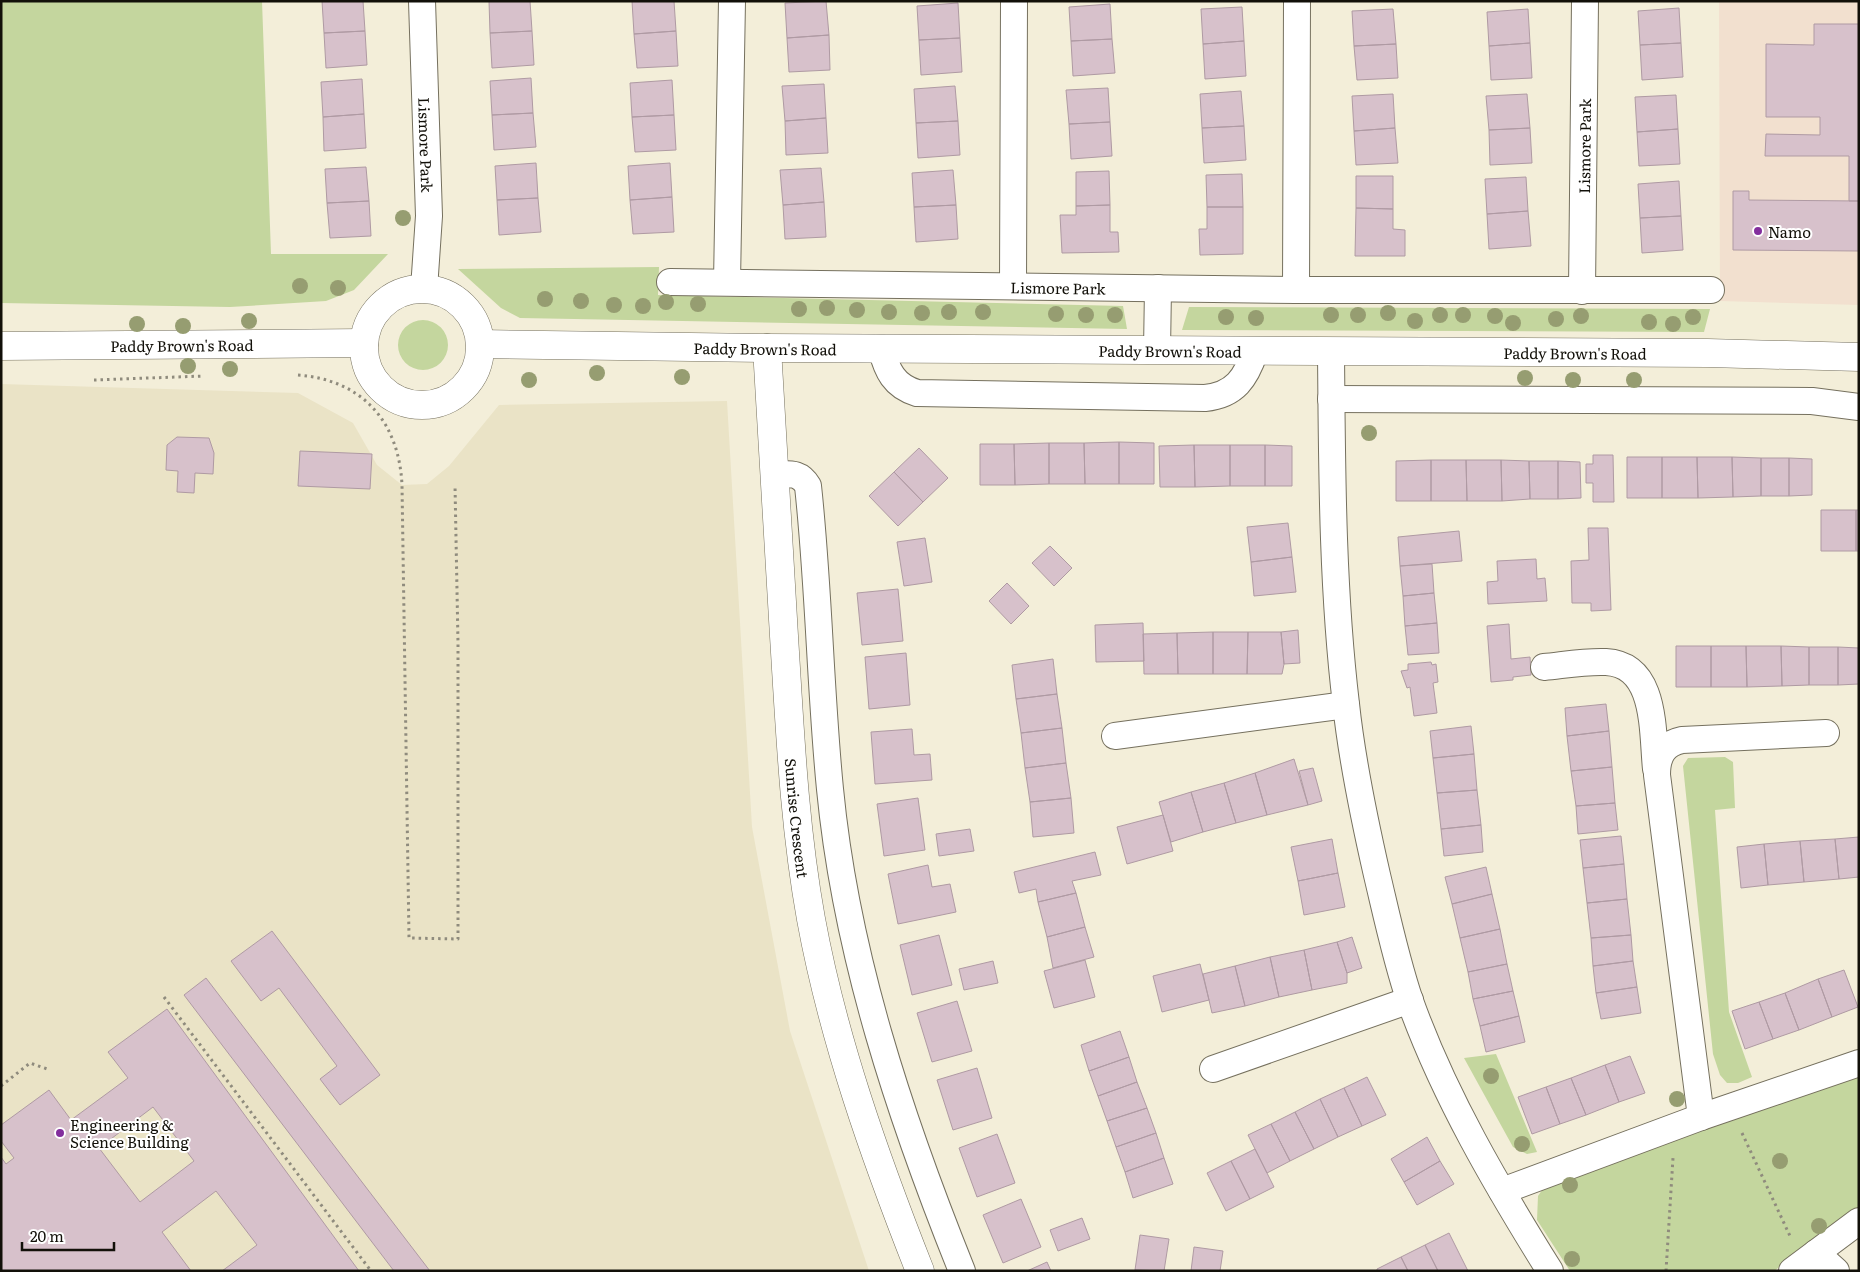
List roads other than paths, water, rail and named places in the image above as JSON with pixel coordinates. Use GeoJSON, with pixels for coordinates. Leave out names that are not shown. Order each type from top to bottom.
{"type":"FeatureCollection","features":[{"type":"Feature","properties":{"kind":"street","name":"Lismore Park"},"geometry":{"type":"LineString","coordinates":[[422,1],[429,216],[424,289]]}},
{"type":"Feature","properties":{"kind":"street"},"geometry":{"type":"LineString","coordinates":[[727,282],[732,1]]}},
{"type":"Feature","properties":{"kind":"street","name":"Lismore Park"},"geometry":{"type":"LineString","coordinates":[[1014,1],[1013,286],[1582,292],[1711,290]]}},
{"type":"Feature","properties":{"kind":"street"},"geometry":{"type":"LineString","coordinates":[[1296,290],[1297,1]]}},
{"type":"Feature","properties":{"kind":"street","name":"Lismore Park"},"geometry":{"type":"LineString","coordinates":[[1582,292],[1585,1]]}},
{"type":"Feature","properties":{"kind":"street"},"geometry":{"type":"LineString","coordinates":[[670,282],[1013,286]]}},
{"type":"Feature","properties":{"kind":"street"},"geometry":{"type":"LineString","coordinates":[[1158,288],[1158,350]]}},
{"type":"Feature","properties":{"kind":"street"},"geometry":{"type":"LineString","coordinates":[[424,289],[439,292],[456,299],[468,312],[477,328],[481,344],[473,375],[464,388],[451,397],[437,403],[422,405],[403,402],[386,393],[373,379],[366,362],[364,343],[368,326],[376,311],[389,299],[404,291],[424,289]]}},
{"type":"Feature","properties":{"kind":"street","name":"Paddy Brown's Road"},"geometry":{"type":"LineString","coordinates":[[1,346],[364,343]]}},
{"type":"Feature","properties":{"kind":"street","name":"Paddy Brown's Road"},"geometry":{"type":"LineString","coordinates":[[481,344],[767,348],[1708,353],[1859,357]]}},
{"type":"Feature","properties":{"kind":"street","name":"Sunrise Crescent"},"geometry":{"type":"LineString","coordinates":[[767,348],[792,783],[812,919],[835,1024],[889,1191],[920,1271]]}},
{"type":"Feature","properties":{"kind":"street"},"geometry":{"type":"LineString","coordinates":[[881,348],[889,373],[896,383],[906,390],[917,393],[1205,398],[1226,393],[1242,382],[1255,351]]}},
{"type":"Feature","properties":{"kind":"street"},"geometry":{"type":"LineString","coordinates":[[1331,351],[1338,616],[1346,705],[1372,852],[1389,927],[1410,1000],[1437,1067],[1502,1191],[1550,1271]]}},
{"type":"Feature","properties":{"kind":"street"},"geometry":{"type":"LineString","coordinates":[[1332,399],[1812,401],[1859,408]]}},
{"type":"Feature","properties":{"kind":"street"},"geometry":{"type":"LineString","coordinates":[[775,474],[794,474],[803,478],[808,486],[830,790],[847,902],[869,1000],[906,1122],[962,1271]]}},
{"type":"Feature","properties":{"kind":"street"},"geometry":{"type":"LineString","coordinates":[[1544,667],[1604,662],[1620,664],[1632,671],[1642,682],[1648,697],[1700,1118]]}},
{"type":"Feature","properties":{"kind":"street"},"geometry":{"type":"LineString","coordinates":[[1115,736],[1346,705]]}},
{"type":"Feature","properties":{"kind":"street"},"geometry":{"type":"LineString","coordinates":[[1657,775],[1661,753],[1674,742],[1691,739],[1826,733]]}},
{"type":"Feature","properties":{"kind":"street"},"geometry":{"type":"LineString","coordinates":[[1213,1069],[1410,1000]]}},
{"type":"Feature","properties":{"kind":"street"},"geometry":{"type":"LineString","coordinates":[[1502,1191],[1730,1107],[1859,1063]]}},
{"type":"Feature","properties":{"kind":"street"},"geometry":{"type":"LineString","coordinates":[[1804,1262],[1859,1221]]}},
{"type":"Feature","properties":{"kind":"street"},"geometry":{"type":"LineString","coordinates":[[1804,1262],[1836,1271]]}},
{"type":"Feature","properties":{"kind":"place","name":"Namo"},"geometry":{"type":"Point","coordinates":[1758,231]}},
{"type":"Feature","properties":{"kind":"place","name":"Engineering & Science Building"},"geometry":{"type":"Point","coordinates":[60,1133]}}]}
